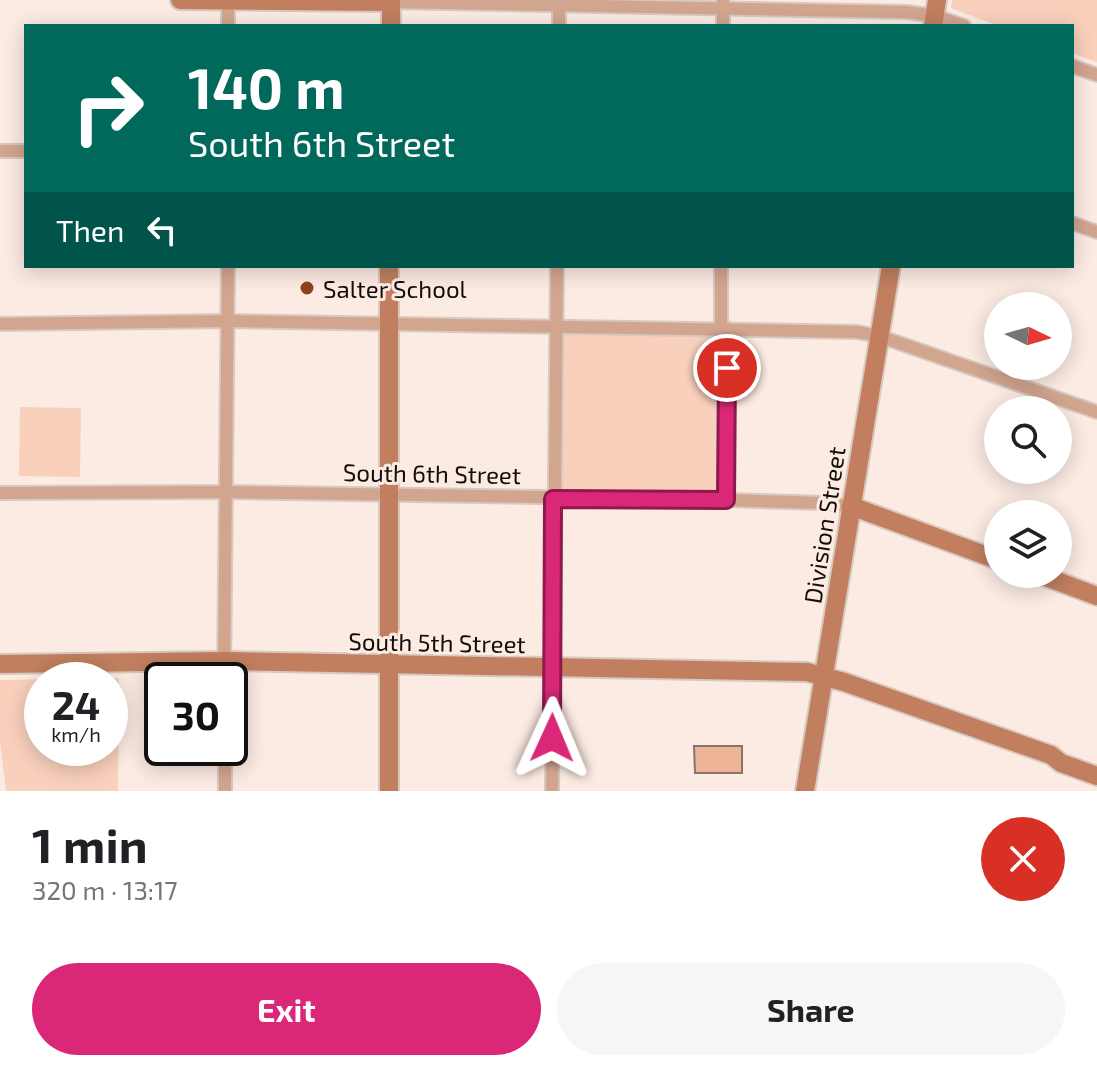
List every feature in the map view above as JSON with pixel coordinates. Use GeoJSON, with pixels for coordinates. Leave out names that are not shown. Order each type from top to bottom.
{"type":"FeatureCollection","features":[{"type":"Feature","properties":{"kind":"street"},"geometry":{"type":"LineString","coordinates":[[180,0],[723,5],[935,14],[959,24]]}},
{"type":"Feature","properties":{"kind":"street"},"geometry":{"type":"LineString","coordinates":[[228,0],[228,24]]}},
{"type":"Feature","properties":{"kind":"street"},"geometry":{"type":"LineString","coordinates":[[391,1],[391,24]]}},
{"type":"Feature","properties":{"kind":"street"},"geometry":{"type":"LineString","coordinates":[[559,3],[559,24]]}},
{"type":"Feature","properties":{"kind":"street"},"geometry":{"type":"LineString","coordinates":[[1074,67],[1097,75]]}},
{"type":"Feature","properties":{"kind":"street"},"geometry":{"type":"LineString","coordinates":[[0,151],[24,151]]}},
{"type":"Feature","properties":{"kind":"street"},"geometry":{"type":"LineString","coordinates":[[1074,224],[1097,232]]}},
{"type":"Feature","properties":{"kind":"street"},"geometry":{"type":"LineString","coordinates":[[224,662],[228,268]]}},
{"type":"Feature","properties":{"kind":"street"},"geometry":{"type":"LineString","coordinates":[[389,268],[389,791]]}},
{"type":"Feature","properties":{"kind":"street"},"geometry":{"type":"LineString","coordinates":[[552,791],[557,268]]}},
{"type":"Feature","properties":{"kind":"street"},"geometry":{"type":"LineString","coordinates":[[721,268],[726,500]]}},
{"type":"Feature","properties":{"kind":"street","name":"Division Street"},"geometry":{"type":"LineString","coordinates":[[805,791],[891,268]]}},
{"type":"Feature","properties":{"kind":"street"},"geometry":{"type":"LineString","coordinates":[[0,324],[228,321],[847,331],[879,336],[1097,412]]}},
{"type":"Feature","properties":{"kind":"street","name":"South 6th Street"},"geometry":{"type":"LineString","coordinates":[[0,493],[226,492],[835,503],[851,506],[984,555]]}},
{"type":"Feature","properties":{"kind":"street"},"geometry":{"type":"LineString","coordinates":[[1072,587],[1097,596]]}},
{"type":"Feature","properties":{"kind":"street","name":"South 5th Street"},"geometry":{"type":"LineString","coordinates":[[0,664],[144,668]]}},
{"type":"Feature","properties":{"kind":"street","name":"South 5th Street"},"geometry":{"type":"LineString","coordinates":[[248,670],[390,666],[793,671],[824,675],[1051,755],[1063,764],[1097,776]]}},
{"type":"Feature","properties":{"kind":"street","name":"South 5th Street"},"geometry":{"type":"LineString","coordinates":[[1051,755],[1066,753],[1097,764]]}},
{"type":"Feature","properties":{"kind":"street"},"geometry":{"type":"LineString","coordinates":[[225,766],[225,791]]}},
{"type":"Feature","properties":{"kind":"shaded area"},"geometry":{"type":"Polygon","coordinates":[[[952,0],[1097,0],[1097,62],[1074,54],[1074,24],[994,24],[951,8],[952,0]]]}},
{"type":"Feature","properties":{"kind":"shaded area"},"geometry":{"type":"Polygon","coordinates":[[[556,326],[728,329],[726,500],[553,499],[556,326]]]}},
{"type":"Feature","properties":{"kind":"shaded area"},"geometry":{"type":"Polygon","coordinates":[[[20,407],[81,408],[80,477],[19,476],[20,407]]]}},
{"type":"Feature","properties":{"kind":"shaded area"},"geometry":{"type":"Polygon","coordinates":[[[0,680],[24,680],[24,766],[118,766],[118,791],[6,791],[0,742],[0,680]]]}},
{"type":"Feature","properties":{"kind":"building"},"geometry":{"type":"Polygon","coordinates":[[[694,746],[742,746],[742,773],[695,773],[694,746]]]}},
{"type":"Feature","properties":{"kind":"place","name":"Salter School"},"geometry":{"type":"Point","coordinates":[307,288]}},
{"type":"Feature","properties":{"kind":"route"},"geometry":{"type":"LineString","coordinates":[[552,738],[553,499],[726,500],[727,368]]}}]}
